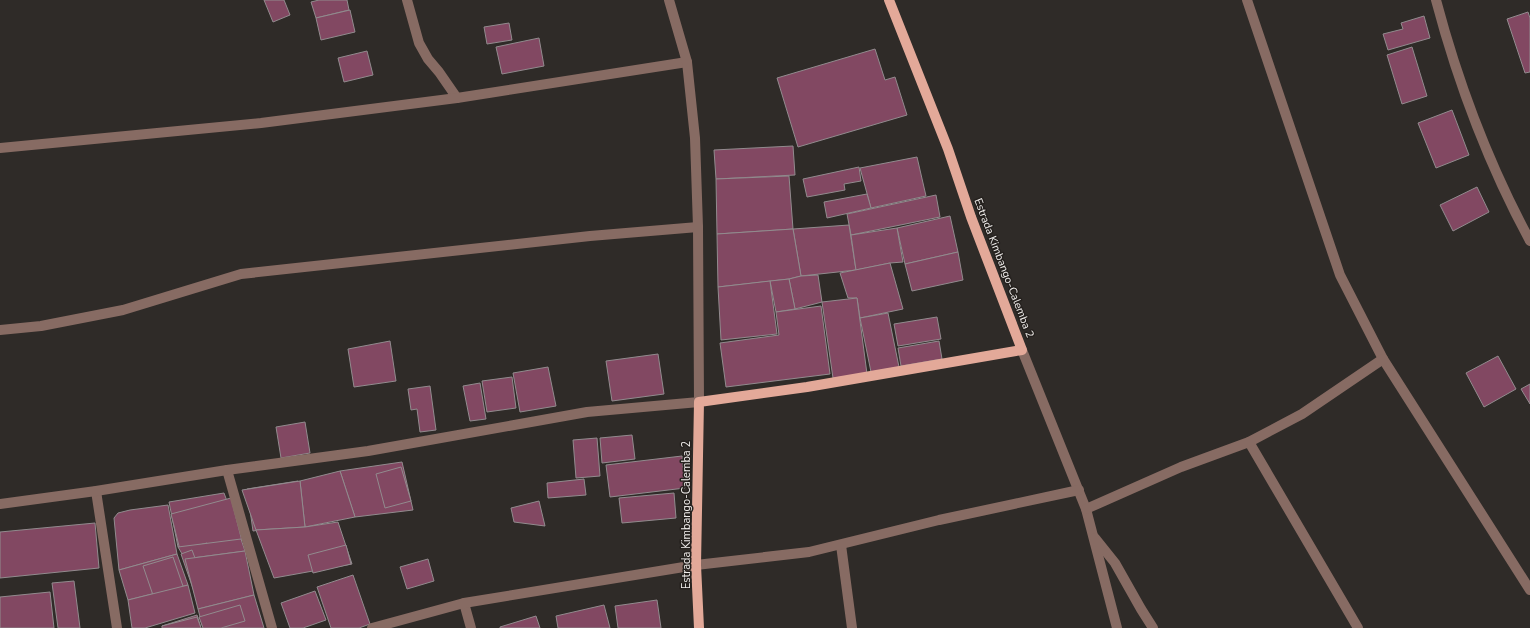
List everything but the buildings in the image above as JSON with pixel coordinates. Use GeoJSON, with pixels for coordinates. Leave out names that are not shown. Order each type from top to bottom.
{"type":"FeatureCollection","features":[{"type":"Feature","properties":{"kind":"main road","name":"Estrada Kimbango-Calemba 2"},"geometry":{"type":"LineString","coordinates":[[699,628],[696,565],[699,402],[807,387],[1022,350],[971,217],[948,149],[889,0]]}},
{"type":"Feature","properties":{"kind":"street"},"geometry":{"type":"LineString","coordinates":[[407,0],[419,43],[428,59],[458,98]]}},
{"type":"Feature","properties":{"kind":"street","name":"Estrada Kimbango-Calemba 2"},"geometry":{"type":"LineString","coordinates":[[669,0],[687,62],[695,138],[698,227],[699,402]]}},
{"type":"Feature","properties":{"kind":"street"},"geometry":{"type":"LineString","coordinates":[[1247,0],[1340,275],[1383,359],[1530,590]]}},
{"type":"Feature","properties":{"kind":"street"},"geometry":{"type":"LineString","coordinates":[[1436,0],[1446,39],[1484,145],[1530,241]]}},
{"type":"Feature","properties":{"kind":"street"},"geometry":{"type":"LineString","coordinates":[[0,148],[261,123],[458,98],[687,62]]}},
{"type":"Feature","properties":{"kind":"street"},"geometry":{"type":"LineString","coordinates":[[0,330],[41,326],[123,310],[241,274],[590,236],[698,227]]}},
{"type":"Feature","properties":{"kind":"street"},"geometry":{"type":"LineString","coordinates":[[1022,350],[1086,509],[1117,628]]}},
{"type":"Feature","properties":{"kind":"street"},"geometry":{"type":"LineString","coordinates":[[1086,509],[1180,467],[1249,442],[1302,414],[1383,359]]}},
{"type":"Feature","properties":{"kind":"street"},"geometry":{"type":"LineString","coordinates":[[0,504],[96,491],[227,470],[368,451],[587,412],[699,402]]}},
{"type":"Feature","properties":{"kind":"street"},"geometry":{"type":"LineString","coordinates":[[1249,442],[1358,628]]}},
{"type":"Feature","properties":{"kind":"street"},"geometry":{"type":"LineString","coordinates":[[227,470],[272,628]]}},
{"type":"Feature","properties":{"kind":"street"},"geometry":{"type":"LineString","coordinates":[[372,628],[464,603],[696,565],[809,552],[939,520],[1079,490]]}},
{"type":"Feature","properties":{"kind":"street"},"geometry":{"type":"LineString","coordinates":[[96,491],[117,628]]}},
{"type":"Feature","properties":{"kind":"street"},"geometry":{"type":"LineString","coordinates":[[1093,535],[1116,562],[1140,609],[1153,628]]}},
{"type":"Feature","properties":{"kind":"street"},"geometry":{"type":"LineString","coordinates":[[842,545],[852,628]]}},
{"type":"Feature","properties":{"kind":"street"},"geometry":{"type":"LineString","coordinates":[[464,603],[471,628]]}}]}
